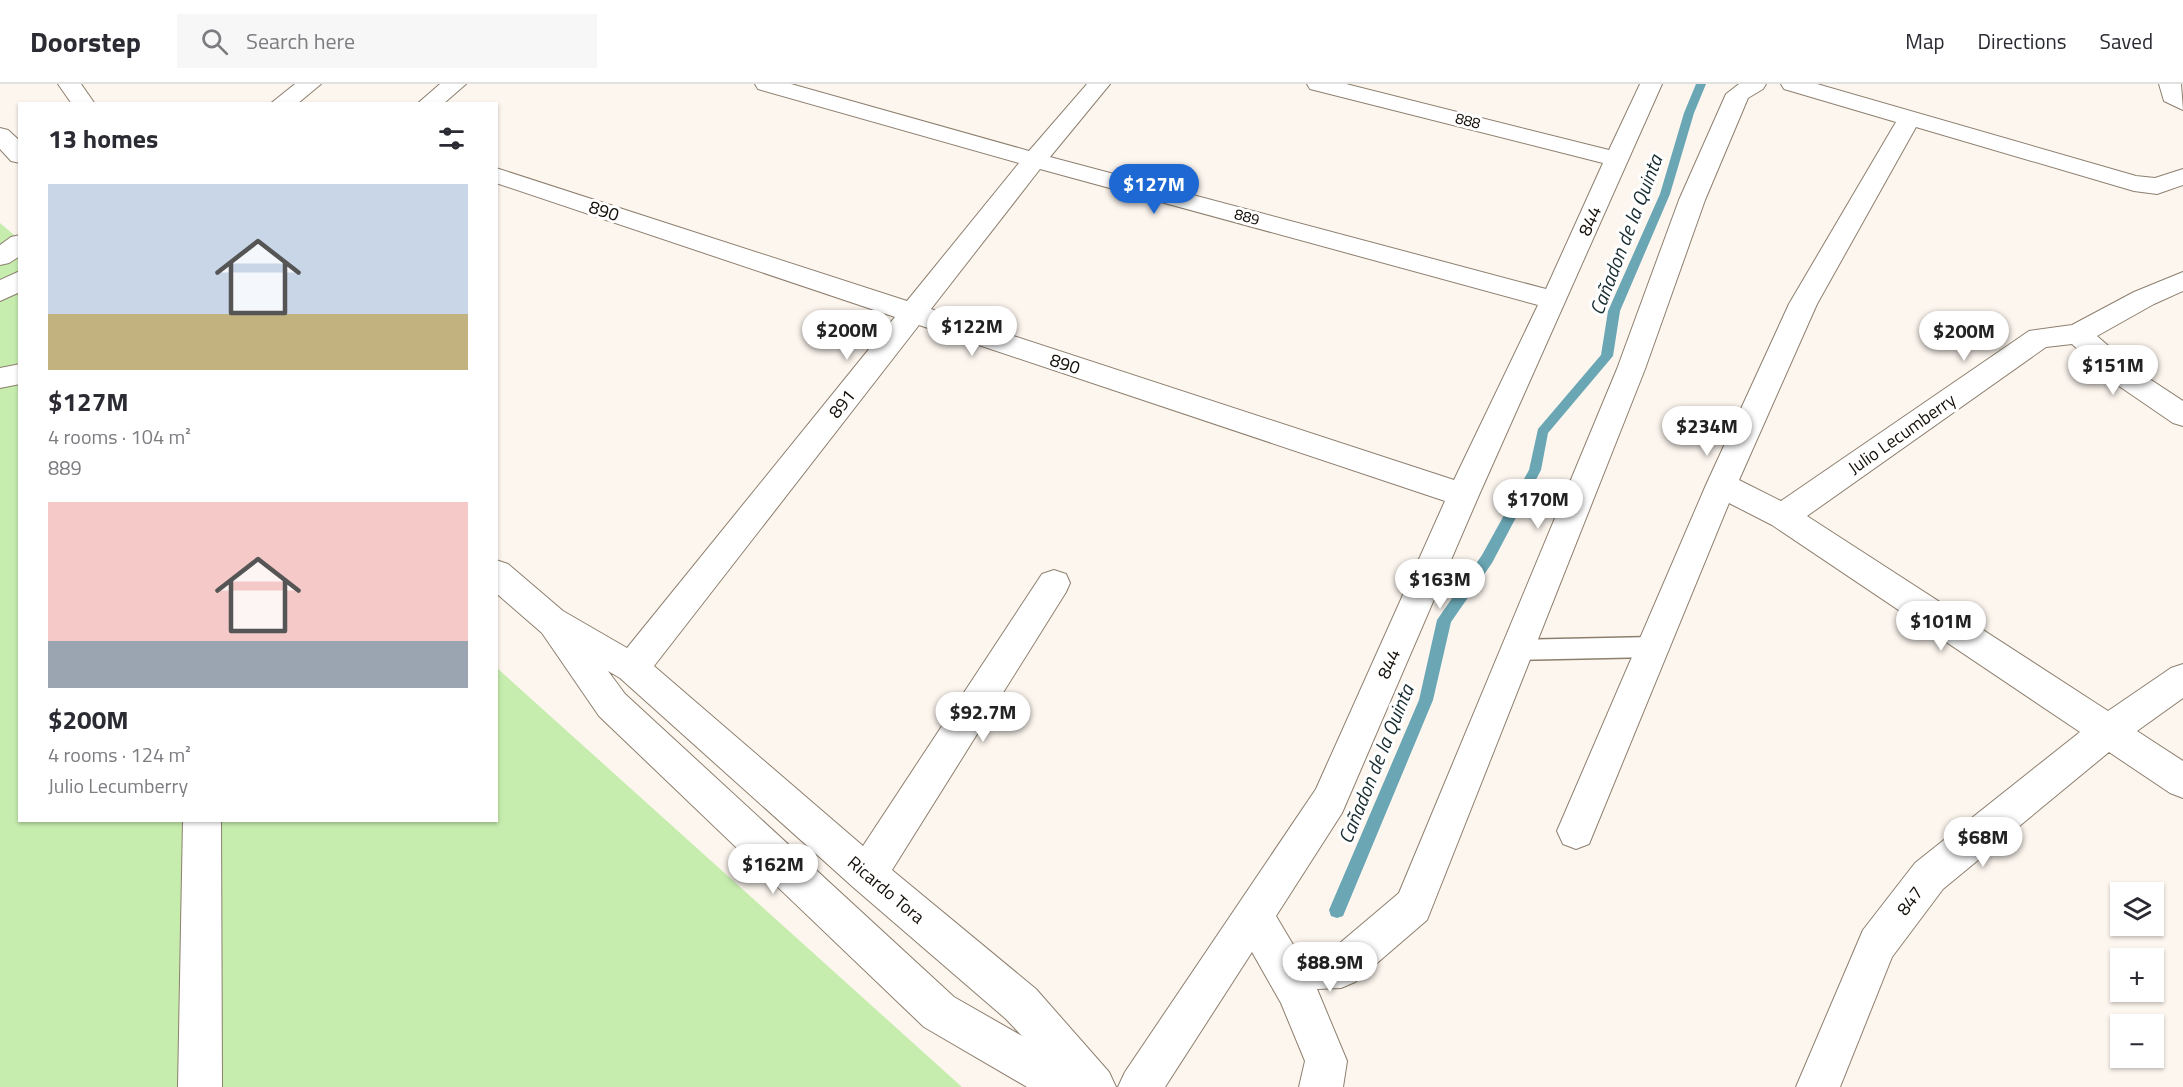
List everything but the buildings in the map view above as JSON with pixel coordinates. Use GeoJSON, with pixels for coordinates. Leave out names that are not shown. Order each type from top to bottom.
{"type":"FeatureCollection","features":[{"type":"Feature","properties":{"kind":"street"},"geometry":{"type":"LineString","coordinates":[[69,84],[82,102]]}},
{"type":"Feature","properties":{"kind":"street"},"geometry":{"type":"LineString","coordinates":[[89,102],[91,84]]}},
{"type":"Feature","properties":{"kind":"street"},"geometry":{"type":"LineString","coordinates":[[284,102],[310,84]]}},
{"type":"Feature","properties":{"kind":"street"},"geometry":{"type":"LineString","coordinates":[[431,102],[455,84]]}},
{"type":"Feature","properties":{"kind":"street","name":"889"},"geometry":{"type":"LineString","coordinates":[[766,84],[1034,160],[1554,300]]}},
{"type":"Feature","properties":{"kind":"street","name":"891"},"geometry":{"type":"LineString","coordinates":[[632,668],[1034,160],[1099,84]]}},
{"type":"Feature","properties":{"kind":"street","name":"888"},"geometry":{"type":"LineString","coordinates":[[1318,84],[1618,159]]}},
{"type":"Feature","properties":{"kind":"street","name":"844"},"geometry":{"type":"LineString","coordinates":[[1140,1087],[1329,801],[1463,495],[1651,84]]}},
{"type":"Feature","properties":{"kind":"street"},"geometry":{"type":"LineString","coordinates":[[1285,969],[1341,968],[1413,906],[1630,369],[1692,200],[1738,94],[1755,84]]}},
{"type":"Feature","properties":{"kind":"street"},"geometry":{"type":"LineString","coordinates":[[1792,84],[2134,183],[2157,186],[2183,176]]}},
{"type":"Feature","properties":{"kind":"street"},"geometry":{"type":"LineString","coordinates":[[2170,84],[2172,96],[2183,103]]}},
{"type":"Feature","properties":{"kind":"street"},"geometry":{"type":"LineString","coordinates":[[1576,831],[1721,485],[1803,304],[1910,118]]}},
{"type":"Feature","properties":{"kind":"street"},"geometry":{"type":"LineString","coordinates":[[0,135],[18,154]]}},
{"type":"Feature","properties":{"kind":"street","name":"890"},"geometry":{"type":"LineString","coordinates":[[498,176],[1463,495]]}},
{"type":"Feature","properties":{"kind":"street"},"geometry":{"type":"LineString","coordinates":[[0,258],[18,244]]}},
{"type":"Feature","properties":{"kind":"street"},"geometry":{"type":"LineString","coordinates":[[0,292],[18,281]]}},
{"type":"Feature","properties":{"kind":"street","name":"Julio Lecumberry"},"geometry":{"type":"LineString","coordinates":[[1783,516],[2039,338],[2078,334],[2144,298],[2183,281]]}},
{"type":"Feature","properties":{"kind":"street"},"geometry":{"type":"LineString","coordinates":[[2078,334],[2126,377],[2183,415]]}},
{"type":"Feature","properties":{"kind":"street"},"geometry":{"type":"LineString","coordinates":[[0,378],[18,374]]}},
{"type":"Feature","properties":{"kind":"street"},"geometry":{"type":"LineString","coordinates":[[1721,485],[1783,516],[2183,781]]}},
{"type":"Feature","properties":{"kind":"street","name":"Ricardo Tora"},"geometry":{"type":"LineString","coordinates":[[498,575],[551,621],[632,668],[867,874],[1021,1004],[1094,1087]]}},
{"type":"Feature","properties":{"kind":"street"},"geometry":{"type":"LineString","coordinates":[[867,874],[1054,583]]}},
{"type":"Feature","properties":{"kind":"street","name":"Ricardo Tora"},"geometry":{"type":"LineString","coordinates":[[551,621],[612,705],[939,1012],[1068,1087]]}},
{"type":"Feature","properties":{"kind":"street","name":"847"},"geometry":{"type":"LineString","coordinates":[[1818,1087],[1877,944],[1929,876],[2108,730],[2183,679]]}},
{"type":"Feature","properties":{"kind":"street"},"geometry":{"type":"LineString","coordinates":[[200,1087],[202,822]]}},
{"type":"Feature","properties":{"kind":"street"},"geometry":{"type":"LineString","coordinates":[[1254,916],[1296,989],[1326,1061],[1322,1087]]}},
{"type":"Feature","properties":{"kind":"lane"},"geometry":{"type":"LineString","coordinates":[[1517,650],[1653,647]]}},
{"type":"Feature","properties":{"kind":"green space"},"geometry":{"type":"Polygon","coordinates":[[[0,223],[18,238],[18,822],[498,822],[498,669],[962,1087],[0,1087],[0,223]]]}},
{"type":"Feature","properties":{"kind":"waterway","name":"Cañadon de la Quinta"},"geometry":{"type":"LineString","coordinates":[[1337,910],[1426,700],[1444,620],[1487,559],[1535,470],[1542,432],[1607,356],[1614,311],[1665,194],[1689,113],[1701,84]]}}]}
